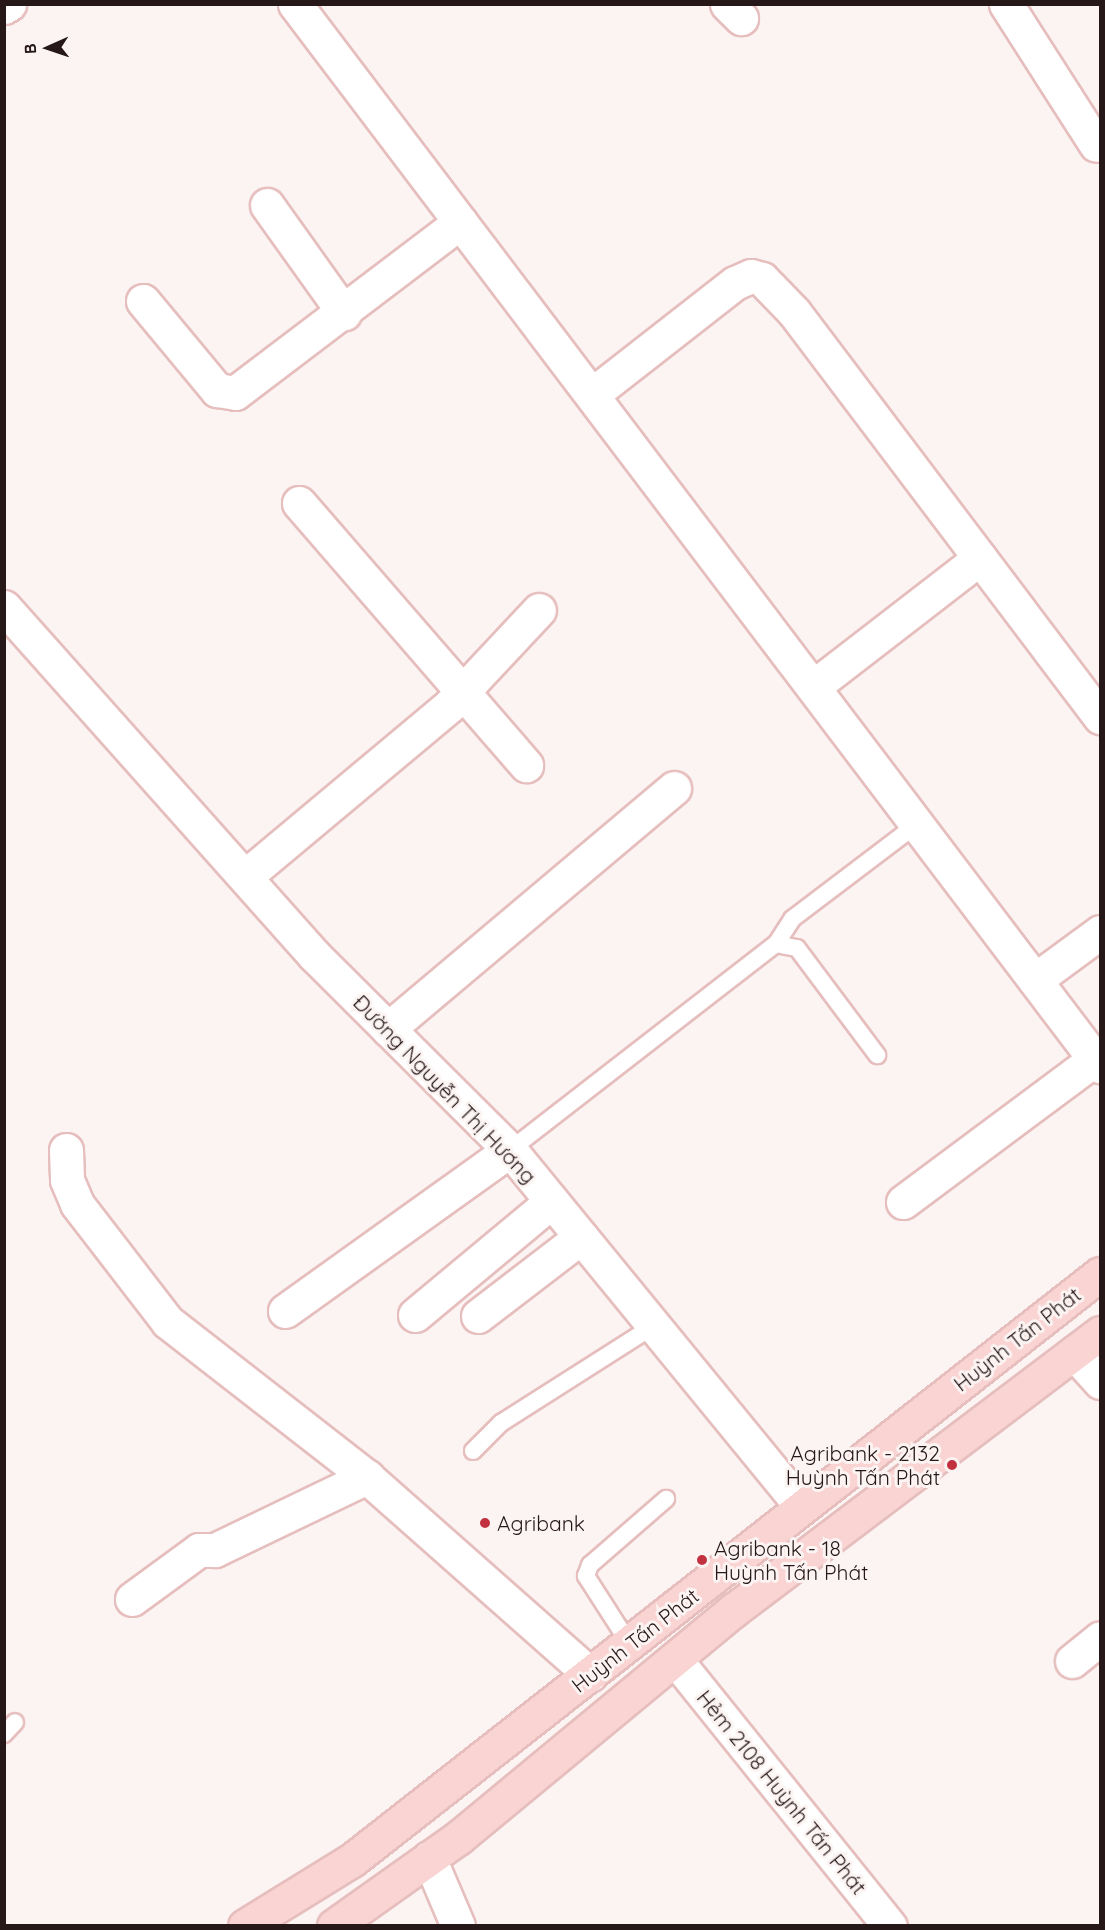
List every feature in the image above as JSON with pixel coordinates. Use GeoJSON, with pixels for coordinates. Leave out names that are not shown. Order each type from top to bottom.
{"type":"FeatureCollection","features":[{"type":"Feature","properties":{"kind":"main road","name":"Huỳnh Tấn Phát"},"geometry":{"type":"LineString","coordinates":[[245,1926],[352,1860],[1101,1274]]}},
{"type":"Feature","properties":{"kind":"main road","name":"Huỳnh Tấn Phát"},"geometry":{"type":"LineString","coordinates":[[334,1926],[429,1858],[675,1659],[827,1540],[1101,1333]]}},
{"type":"Feature","properties":{"kind":"main road"},"geometry":{"type":"LineString","coordinates":[[802,1507],[827,1540]]}},
{"type":"Feature","properties":{"kind":"street"},"geometry":{"type":"LineString","coordinates":[[4,8],[9,4]]}},
{"type":"Feature","properties":{"kind":"street"},"geometry":{"type":"LineString","coordinates":[[295,4],[460,222],[594,393],[813,687],[1098,1062],[903,1203]]}},
{"type":"Feature","properties":{"kind":"street"},"geometry":{"type":"LineString","coordinates":[[1006,4],[1096,145]]}},
{"type":"Feature","properties":{"kind":"street"},"geometry":{"type":"LineString","coordinates":[[267,205],[344,313]]}},
{"type":"Feature","properties":{"kind":"street"},"geometry":{"type":"LineString","coordinates":[[143,302],[225,395],[235,393],[344,313],[460,222]]}},
{"type":"Feature","properties":{"kind":"street"},"geometry":{"type":"LineString","coordinates":[[594,393],[735,283],[751,276],[762,279],[794,312],[1101,717]]}},
{"type":"Feature","properties":{"kind":"street"},"geometry":{"type":"LineString","coordinates":[[299,503],[526,765]]}},
{"type":"Feature","properties":{"kind":"street"},"geometry":{"type":"LineString","coordinates":[[813,687],[980,558]]}},
{"type":"Feature","properties":{"kind":"street","name":"Đường Nguyễn Thị Hương"},"geometry":{"type":"LineString","coordinates":[[4,607],[247,875],[315,956],[510,1150],[802,1507]]}},
{"type":"Feature","properties":{"kind":"street"},"geometry":{"type":"LineString","coordinates":[[247,875],[463,693],[539,610]]}},
{"type":"Feature","properties":{"kind":"street"},"geometry":{"type":"LineString","coordinates":[[388,1029],[674,788]]}},
{"type":"Feature","properties":{"kind":"street"},"geometry":{"type":"LineString","coordinates":[[1035,980],[1101,932]]}},
{"type":"Feature","properties":{"kind":"street"},"geometry":{"type":"LineString","coordinates":[[66,1150],[67,1180],[77,1204],[168,1322],[368,1477],[590,1674]]}},
{"type":"Feature","properties":{"kind":"street"},"geometry":{"type":"LineString","coordinates":[[285,1311],[510,1150]]}},
{"type":"Feature","properties":{"kind":"street"},"geometry":{"type":"LineString","coordinates":[[415,1315],[552,1201]]}},
{"type":"Feature","properties":{"kind":"street"},"geometry":{"type":"LineString","coordinates":[[478,1316],[581,1237]]}},
{"type":"Feature","properties":{"kind":"street"},"geometry":{"type":"LineString","coordinates":[[1074,1353],[1101,1382]]}},
{"type":"Feature","properties":{"kind":"street"},"geometry":{"type":"LineString","coordinates":[[132,1599],[199,1551],[214,1550],[368,1477]]}},
{"type":"Feature","properties":{"kind":"street"},"geometry":{"type":"LineString","coordinates":[[1072,1661],[1101,1638]]}},
{"type":"Feature","properties":{"kind":"street","name":"Hẻm 2108 Huỳnh Tấn Phát"},"geometry":{"type":"LineString","coordinates":[[675,1659],[890,1926]]}},
{"type":"Feature","properties":{"kind":"street"},"geometry":{"type":"LineString","coordinates":[[429,1858],[458,1926]]}},
{"type":"Feature","properties":{"kind":"lane"},"geometry":{"type":"LineString","coordinates":[[510,1150],[777,944],[792,918],[917,824]]}},
{"type":"Feature","properties":{"kind":"lane"},"geometry":{"type":"LineString","coordinates":[[777,944],[797,948],[877,1055]]}},
{"type":"Feature","properties":{"kind":"lane"},"geometry":{"type":"LineString","coordinates":[[473,1450],[501,1423],[655,1325]]}},
{"type":"Feature","properties":{"kind":"lane"},"geometry":{"type":"LineString","coordinates":[[629,1643],[586,1576],[590,1565],[666,1499]]}},
{"type":"Feature","properties":{"kind":"place","name":"Agribank - 2132 Huỳnh Tấn Phát"},"geometry":{"type":"Point","coordinates":[952,1465]}},
{"type":"Feature","properties":{"kind":"place","name":"Agribank"},"geometry":{"type":"Point","coordinates":[485,1523]}},
{"type":"Feature","properties":{"kind":"place","name":"Agribank - 18 Huỳnh Tấn Phát"},"geometry":{"type":"Point","coordinates":[702,1560]}}]}
